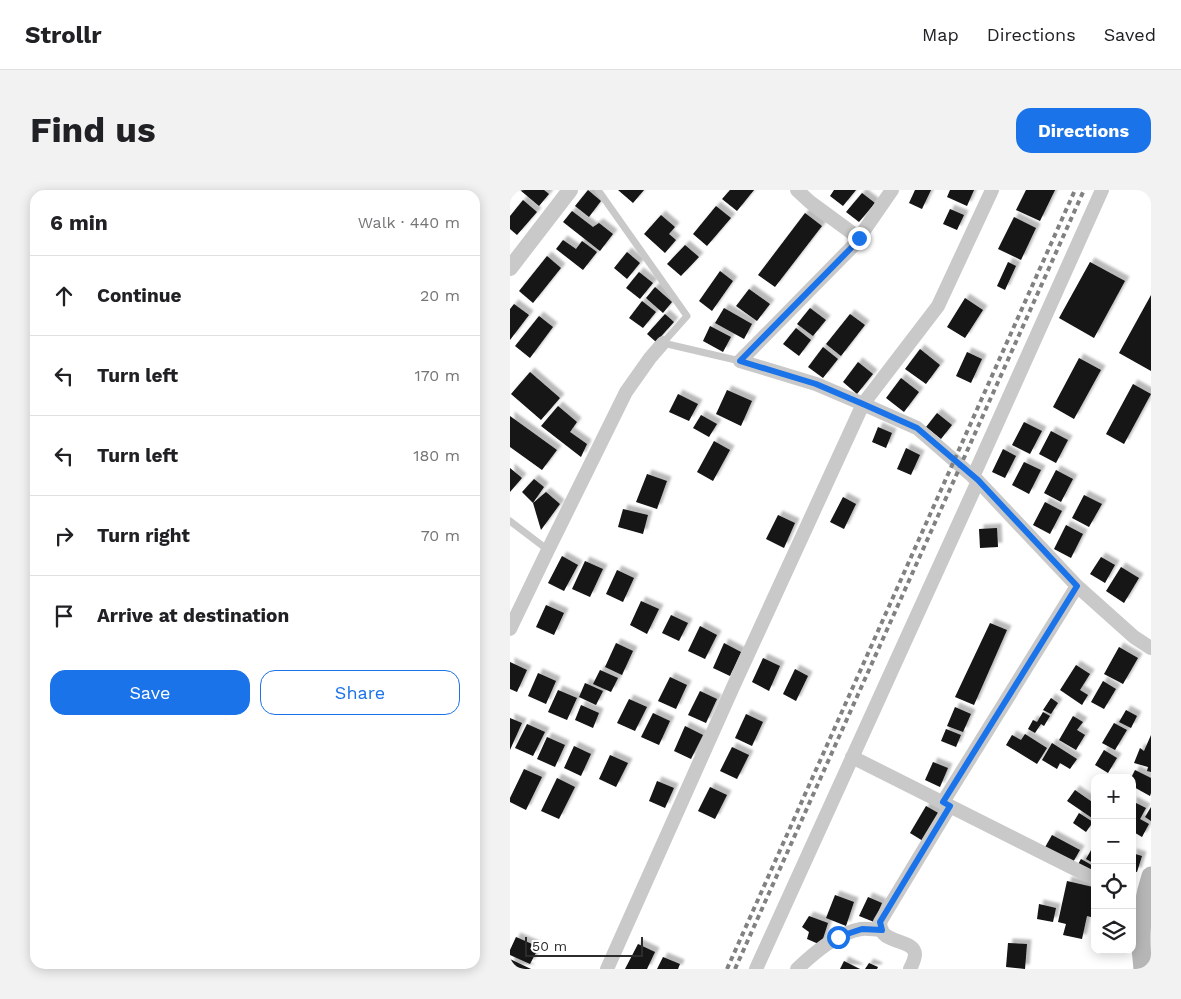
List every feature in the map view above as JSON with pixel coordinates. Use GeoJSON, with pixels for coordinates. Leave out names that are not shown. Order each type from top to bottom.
{"type":"FeatureCollection","features":[{"type":"Feature","properties":{"kind":"main road"},"geometry":{"type":"LineString","coordinates":[[1143,969],[1142,914],[1151,876]]}},
{"type":"Feature","properties":{"kind":"street"},"geometry":{"type":"LineString","coordinates":[[510,268],[570,190]]}},
{"type":"Feature","properties":{"kind":"street"},"geometry":{"type":"LineString","coordinates":[[797,190],[810,202],[859,238]]}},
{"type":"Feature","properties":{"kind":"street"},"geometry":{"type":"LineString","coordinates":[[892,190],[854,245],[740,361],[816,384],[917,428],[975,479],[1077,586],[1134,636],[1151,648]]}},
{"type":"Feature","properties":{"kind":"street"},"geometry":{"type":"LineString","coordinates":[[607,969],[733,687],[863,404],[938,306],[992,190]]}},
{"type":"Feature","properties":{"kind":"street"},"geometry":{"type":"LineString","coordinates":[[762,967],[852,757],[1102,190]]}},
{"type":"Feature","properties":{"kind":"street"},"geometry":{"type":"LineString","coordinates":[[510,629],[626,392],[663,343]]}},
{"type":"Feature","properties":{"kind":"street"},"geometry":{"type":"LineString","coordinates":[[910,969],[915,956],[914,951],[910,946],[889,938],[882,930],[880,922],[946,804],[1077,586]]}},
{"type":"Feature","properties":{"kind":"street"},"geometry":{"type":"LineString","coordinates":[[852,757],[1091,877]]}},
{"type":"Feature","properties":{"kind":"street"},"geometry":{"type":"LineString","coordinates":[[797,969],[838,937],[862,929],[882,930]]}},
{"type":"Feature","properties":{"kind":"lane"},"geometry":{"type":"LineString","coordinates":[[598,190],[687,316],[663,343],[740,361]]}},
{"type":"Feature","properties":{"kind":"lane"},"geometry":{"type":"LineString","coordinates":[[510,521],[548,550]]}},
{"type":"Feature","properties":{"kind":"building"},"geometry":{"type":"Polygon","coordinates":[[[520,190],[544,190],[549,194],[539,206],[520,190]]]}},
{"type":"Feature","properties":{"kind":"building"},"geometry":{"type":"Polygon","coordinates":[[[588,190],[601,201],[589,217],[575,206],[588,190]]]}},
{"type":"Feature","properties":{"kind":"building"},"geometry":{"type":"Polygon","coordinates":[[[618,190],[644,190],[633,203],[618,190]]]}},
{"type":"Feature","properties":{"kind":"building"},"geometry":{"type":"Polygon","coordinates":[[[730,190],[754,190],[737,211],[722,199],[730,190]]]}},
{"type":"Feature","properties":{"kind":"building"},"geometry":{"type":"Polygon","coordinates":[[[834,190],[856,190],[843,206],[830,196],[834,190]]]}},
{"type":"Feature","properties":{"kind":"building"},"geometry":{"type":"Polygon","coordinates":[[[915,190],[931,190],[922,209],[909,203],[915,190]]]}},
{"type":"Feature","properties":{"kind":"building"},"geometry":{"type":"Polygon","coordinates":[[[950,190],[974,190],[967,206],[947,197],[950,190]]]}},
{"type":"Feature","properties":{"kind":"building"},"geometry":{"type":"Polygon","coordinates":[[[1026,190],[1055,190],[1040,221],[1016,210],[1026,190]]]}},
{"type":"Feature","properties":{"kind":"building"},"geometry":{"type":"Polygon","coordinates":[[[862,193],[875,203],[859,222],[846,212],[862,193]]]}},
{"type":"Feature","properties":{"kind":"building"},"geometry":{"type":"Polygon","coordinates":[[[523,200],[537,212],[517,235],[510,229],[510,216],[523,200]]]}},
{"type":"Feature","properties":{"kind":"building"},"geometry":{"type":"Polygon","coordinates":[[[716,206],[731,218],[707,246],[693,234],[716,206]]]}},
{"type":"Feature","properties":{"kind":"building"},"geometry":{"type":"Polygon","coordinates":[[[950,209],[964,215],[957,230],[943,224],[950,209]]]}},
{"type":"Feature","properties":{"kind":"building"},"geometry":{"type":"Polygon","coordinates":[[[572,211],[593,227],[599,223],[613,234],[600,251],[563,222],[572,211]]]}},
{"type":"Feature","properties":{"kind":"building"},"geometry":{"type":"Polygon","coordinates":[[[805,213],[822,226],[775,287],[758,275],[805,213]]]}},
{"type":"Feature","properties":{"kind":"building"},"geometry":{"type":"Polygon","coordinates":[[[661,215],[675,227],[669,234],[676,240],[665,253],[644,234],[661,215]]]}},
{"type":"Feature","properties":{"kind":"building"},"geometry":{"type":"Polygon","coordinates":[[[1014,217],[1036,228],[1021,260],[998,249],[1014,217]]]}},
{"type":"Feature","properties":{"kind":"building"},"geometry":{"type":"Polygon","coordinates":[[[563,240],[576,249],[582,241],[597,252],[583,270],[556,249],[563,240]]]}},
{"type":"Feature","properties":{"kind":"building"},"geometry":{"type":"Polygon","coordinates":[[[685,245],[699,257],[681,276],[667,264],[685,245]]]}},
{"type":"Feature","properties":{"kind":"building"},"geometry":{"type":"Polygon","coordinates":[[[627,252],[640,263],[627,279],[614,268],[627,252]]]}},
{"type":"Feature","properties":{"kind":"building"},"geometry":{"type":"Polygon","coordinates":[[[547,256],[561,268],[533,303],[519,291],[547,256]]]}},
{"type":"Feature","properties":{"kind":"building"},"geometry":{"type":"Polygon","coordinates":[[[1008,262],[1016,266],[1005,290],[997,286],[1008,262]]]}},
{"type":"Feature","properties":{"kind":"building"},"geometry":{"type":"Polygon","coordinates":[[[1090,262],[1125,281],[1094,338],[1059,318],[1090,262]]]}},
{"type":"Feature","properties":{"kind":"building"},"geometry":{"type":"Polygon","coordinates":[[[720,271],[733,281],[712,311],[699,301],[720,271]]]}},
{"type":"Feature","properties":{"kind":"building"},"geometry":{"type":"Polygon","coordinates":[[[639,272],[653,283],[640,299],[626,288],[639,272]]]}},
{"type":"Feature","properties":{"kind":"building"},"geometry":{"type":"Polygon","coordinates":[[[655,287],[672,302],[663,313],[646,298],[655,287]]]}},
{"type":"Feature","properties":{"kind":"building"},"geometry":{"type":"Polygon","coordinates":[[[749,289],[770,304],[757,321],[736,306],[749,289]]]}},
{"type":"Feature","properties":{"kind":"building"},"geometry":{"type":"Polygon","coordinates":[[[1151,295],[1151,371],[1119,353],[1151,295]]]}},
{"type":"Feature","properties":{"kind":"building"},"geometry":{"type":"Polygon","coordinates":[[[965,298],[983,310],[965,338],[947,327],[965,298]]]}},
{"type":"Feature","properties":{"kind":"building"},"geometry":{"type":"Polygon","coordinates":[[[642,301],[656,312],[643,328],[629,318],[642,301]]]}},
{"type":"Feature","properties":{"kind":"building"},"geometry":{"type":"Polygon","coordinates":[[[514,304],[529,315],[510,340],[510,309],[514,304]]]}},
{"type":"Feature","properties":{"kind":"building"},"geometry":{"type":"Polygon","coordinates":[[[724,308],[752,324],[744,339],[715,323],[724,308]]]}},
{"type":"Feature","properties":{"kind":"building"},"geometry":{"type":"Polygon","coordinates":[[[810,308],[826,320],[813,336],[797,324],[810,308]]]}},
{"type":"Feature","properties":{"kind":"building"},"geometry":{"type":"Polygon","coordinates":[[[665,314],[674,322],[656,342],[647,334],[665,314]]]}},
{"type":"Feature","properties":{"kind":"building"},"geometry":{"type":"Polygon","coordinates":[[[850,314],[865,325],[841,356],[826,344],[850,314]]]}},
{"type":"Feature","properties":{"kind":"building"},"geometry":{"type":"Polygon","coordinates":[[[539,316],[553,327],[530,358],[515,346],[539,316]]]}},
{"type":"Feature","properties":{"kind":"building"},"geometry":{"type":"Polygon","coordinates":[[[710,326],[731,337],[723,352],[703,341],[710,326]]]}},
{"type":"Feature","properties":{"kind":"building"},"geometry":{"type":"Polygon","coordinates":[[[796,328],[811,340],[799,356],[783,344],[796,328]]]}},
{"type":"Feature","properties":{"kind":"building"},"geometry":{"type":"Polygon","coordinates":[[[823,347],[838,359],[823,378],[808,367],[823,347]]]}},
{"type":"Feature","properties":{"kind":"building"},"geometry":{"type":"Polygon","coordinates":[[[920,349],[940,365],[926,384],[905,369],[920,349]]]}},
{"type":"Feature","properties":{"kind":"building"},"geometry":{"type":"Polygon","coordinates":[[[967,352],[982,359],[971,383],[956,376],[967,352]]]}},
{"type":"Feature","properties":{"kind":"building"},"geometry":{"type":"Polygon","coordinates":[[[1079,358],[1101,370],[1074,419],[1053,407],[1079,358]]]}},
{"type":"Feature","properties":{"kind":"building"},"geometry":{"type":"Polygon","coordinates":[[[858,362],[873,374],[857,394],[843,382],[858,362]]]}},
{"type":"Feature","properties":{"kind":"building"},"geometry":{"type":"Polygon","coordinates":[[[530,372],[560,398],[541,420],[511,394],[530,372]]]}},
{"type":"Feature","properties":{"kind":"building"},"geometry":{"type":"Polygon","coordinates":[[[901,378],[919,392],[904,412],[886,398],[901,378]]]}},
{"type":"Feature","properties":{"kind":"building"},"geometry":{"type":"Polygon","coordinates":[[[1133,384],[1151,394],[1124,444],[1106,434],[1133,384]]]}},
{"type":"Feature","properties":{"kind":"building"},"geometry":{"type":"Polygon","coordinates":[[[727,390],[752,401],[741,426],[716,414],[727,390]]]}},
{"type":"Feature","properties":{"kind":"building"},"geometry":{"type":"Polygon","coordinates":[[[678,394],[698,404],[689,421],[669,412],[678,394]]]}},
{"type":"Feature","properties":{"kind":"building"},"geometry":{"type":"Polygon","coordinates":[[[558,406],[577,422],[570,432],[587,444],[581,457],[541,426],[558,406]]]}},
{"type":"Feature","properties":{"kind":"building"},"geometry":{"type":"Polygon","coordinates":[[[937,413],[952,425],[941,439],[926,427],[937,413]]]}},
{"type":"Feature","properties":{"kind":"building"},"geometry":{"type":"Polygon","coordinates":[[[701,415],[717,424],[709,437],[693,428],[701,415]]]}},
{"type":"Feature","properties":{"kind":"building"},"geometry":{"type":"Polygon","coordinates":[[[510,416],[557,450],[542,470],[510,447],[510,416]]]}},
{"type":"Feature","properties":{"kind":"building"},"geometry":{"type":"Polygon","coordinates":[[[1024,422],[1042,431],[1030,454],[1012,445],[1024,422]]]}},
{"type":"Feature","properties":{"kind":"building"},"geometry":{"type":"Polygon","coordinates":[[[878,427],[892,433],[886,448],[872,442],[878,427]]]}},
{"type":"Feature","properties":{"kind":"building"},"geometry":{"type":"Polygon","coordinates":[[[1051,431],[1068,440],[1056,463],[1039,454],[1051,431]]]}},
{"type":"Feature","properties":{"kind":"building"},"geometry":{"type":"Polygon","coordinates":[[[714,441],[730,450],[713,481],[697,472],[714,441]]]}},
{"type":"Feature","properties":{"kind":"building"},"geometry":{"type":"Polygon","coordinates":[[[906,448],[920,455],[911,475],[897,469],[906,448]]]}},
{"type":"Feature","properties":{"kind":"building"},"geometry":{"type":"Polygon","coordinates":[[[1003,449],[1016,456],[1005,478],[992,472],[1003,449]]]}},
{"type":"Feature","properties":{"kind":"building"},"geometry":{"type":"Polygon","coordinates":[[[1024,462],[1041,470],[1029,494],[1012,485],[1024,462]]]}},
{"type":"Feature","properties":{"kind":"building"},"geometry":{"type":"Polygon","coordinates":[[[510,468],[522,478],[510,492],[510,468]]]}},
{"type":"Feature","properties":{"kind":"building"},"geometry":{"type":"Polygon","coordinates":[[[1056,470],[1073,479],[1061,502],[1044,493],[1056,470]]]}},
{"type":"Feature","properties":{"kind":"building"},"geometry":{"type":"Polygon","coordinates":[[[647,474],[667,481],[657,509],[636,502],[647,474]]]}},
{"type":"Feature","properties":{"kind":"building"},"geometry":{"type":"Polygon","coordinates":[[[534,479],[544,487],[533,503],[522,492],[534,479]]]}},
{"type":"Feature","properties":{"kind":"building"},"geometry":{"type":"Polygon","coordinates":[[[546,492],[560,504],[541,530],[533,503],[546,492]]]}},
{"type":"Feature","properties":{"kind":"building"},"geometry":{"type":"Polygon","coordinates":[[[1084,495],[1102,504],[1089,527],[1072,518],[1084,495]]]}},
{"type":"Feature","properties":{"kind":"building"},"geometry":{"type":"Polygon","coordinates":[[[843,497],[856,504],[844,529],[830,522],[843,497]]]}},
{"type":"Feature","properties":{"kind":"building"},"geometry":{"type":"Polygon","coordinates":[[[1045,502],[1062,511],[1050,534],[1033,525],[1045,502]]]}},
{"type":"Feature","properties":{"kind":"building"},"geometry":{"type":"Polygon","coordinates":[[[623,509],[648,515],[643,534],[618,527],[623,509]]]}},
{"type":"Feature","properties":{"kind":"building"},"geometry":{"type":"Polygon","coordinates":[[[778,515],[795,523],[784,548],[766,539],[778,515]]]}},
{"type":"Feature","properties":{"kind":"building"},"geometry":{"type":"Polygon","coordinates":[[[1066,525],[1083,534],[1071,558],[1054,549],[1066,525]]]}},
{"type":"Feature","properties":{"kind":"building"},"geometry":{"type":"Polygon","coordinates":[[[997,528],[998,547],[980,548],[979,529],[997,528]]]}},
{"type":"Feature","properties":{"kind":"building"},"geometry":{"type":"Polygon","coordinates":[[[562,556],[578,565],[564,591],[548,583],[562,556]]]}},
{"type":"Feature","properties":{"kind":"building"},"geometry":{"type":"Polygon","coordinates":[[[1101,557],[1115,565],[1105,583],[1090,574],[1101,557]]]}},
{"type":"Feature","properties":{"kind":"building"},"geometry":{"type":"Polygon","coordinates":[[[585,561],[603,569],[590,597],[572,589],[585,561]]]}},
{"type":"Feature","properties":{"kind":"building"},"geometry":{"type":"Polygon","coordinates":[[[1121,567],[1139,578],[1124,603],[1106,591],[1121,567]]]}},
{"type":"Feature","properties":{"kind":"building"},"geometry":{"type":"Polygon","coordinates":[[[617,570],[634,578],[623,602],[606,594],[617,570]]]}},
{"type":"Feature","properties":{"kind":"building"},"geometry":{"type":"Polygon","coordinates":[[[641,601],[659,609],[647,634],[630,625],[641,601]]]}},
{"type":"Feature","properties":{"kind":"building"},"geometry":{"type":"Polygon","coordinates":[[[546,605],[564,613],[554,635],[536,627],[546,605]]]}},
{"type":"Feature","properties":{"kind":"building"},"geometry":{"type":"Polygon","coordinates":[[[671,615],[688,623],[679,641],[662,633],[671,615]]]}},
{"type":"Feature","properties":{"kind":"building"},"geometry":{"type":"Polygon","coordinates":[[[990,623],[1007,630],[974,705],[955,697],[990,623]]]}},
{"type":"Feature","properties":{"kind":"building"},"geometry":{"type":"Polygon","coordinates":[[[700,626],[717,635],[705,659],[688,651],[700,626]]]}},
{"type":"Feature","properties":{"kind":"building"},"geometry":{"type":"Polygon","coordinates":[[[616,643],[633,651],[622,675],[605,667],[616,643]]]}},
{"type":"Feature","properties":{"kind":"building"},"geometry":{"type":"Polygon","coordinates":[[[724,643],[741,652],[730,676],[713,668],[724,643]]]}},
{"type":"Feature","properties":{"kind":"building"},"geometry":{"type":"Polygon","coordinates":[[[1119,647],[1138,658],[1123,684],[1104,674],[1119,647]]]}},
{"type":"Feature","properties":{"kind":"building"},"geometry":{"type":"Polygon","coordinates":[[[763,658],[780,666],[769,691],[752,682],[763,658]]]}},
{"type":"Feature","properties":{"kind":"building"},"geometry":{"type":"Polygon","coordinates":[[[510,662],[527,670],[517,692],[510,689],[510,662]]]}},
{"type":"Feature","properties":{"kind":"building"},"geometry":{"type":"Polygon","coordinates":[[[1076,665],[1090,674],[1080,690],[1088,695],[1082,705],[1060,690],[1076,665]]]}},
{"type":"Feature","properties":{"kind":"building"},"geometry":{"type":"Polygon","coordinates":[[[795,669],[808,676],[796,701],[783,694],[795,669]]]}},
{"type":"Feature","properties":{"kind":"building"},"geometry":{"type":"Polygon","coordinates":[[[600,670],[618,678],[611,692],[593,684],[600,670]]]}},
{"type":"Feature","properties":{"kind":"building"},"geometry":{"type":"Polygon","coordinates":[[[538,673],[556,681],[546,704],[528,696],[538,673]]]}},
{"type":"Feature","properties":{"kind":"building"},"geometry":{"type":"Polygon","coordinates":[[[670,677],[687,685],[676,709],[658,701],[670,677]]]}},
{"type":"Feature","properties":{"kind":"building"},"geometry":{"type":"Polygon","coordinates":[[[1103,681],[1116,689],[1104,709],[1091,702],[1103,681]]]}},
{"type":"Feature","properties":{"kind":"building"},"geometry":{"type":"Polygon","coordinates":[[[585,683],[603,691],[596,705],[579,697],[585,683]]]}},
{"type":"Feature","properties":{"kind":"building"},"geometry":{"type":"Polygon","coordinates":[[[558,690],[577,698],[567,720],[548,712],[558,690]]]}},
{"type":"Feature","properties":{"kind":"building"},"geometry":{"type":"Polygon","coordinates":[[[700,691],[717,699],[706,723],[688,715],[700,691]]]}},
{"type":"Feature","properties":{"kind":"building"},"geometry":{"type":"Polygon","coordinates":[[[1051,698],[1058,703],[1051,714],[1043,710],[1051,698]]]}},
{"type":"Feature","properties":{"kind":"building"},"geometry":{"type":"Polygon","coordinates":[[[629,699],[647,707],[635,731],[617,723],[629,699]]]}},
{"type":"Feature","properties":{"kind":"building"},"geometry":{"type":"Polygon","coordinates":[[[581,705],[599,713],[593,728],[575,720],[581,705]]]}},
{"type":"Feature","properties":{"kind":"building"},"geometry":{"type":"Polygon","coordinates":[[[955,707],[971,714],[963,732],[947,726],[955,707]]]}},
{"type":"Feature","properties":{"kind":"building"},"geometry":{"type":"Polygon","coordinates":[[[1126,710],[1137,716],[1131,728],[1119,722],[1126,710]]]}},
{"type":"Feature","properties":{"kind":"building"},"geometry":{"type":"Polygon","coordinates":[[[1043,712],[1050,716],[1044,726],[1041,724],[1035,733],[1028,729],[1033,720],[1037,722],[1043,712]]]}},
{"type":"Feature","properties":{"kind":"building"},"geometry":{"type":"Polygon","coordinates":[[[653,713],[670,721],[659,745],[641,737],[653,713]]]}},
{"type":"Feature","properties":{"kind":"building"},"geometry":{"type":"Polygon","coordinates":[[[746,714],[763,722],[752,746],[735,738],[746,714]]]}},
{"type":"Feature","properties":{"kind":"building"},"geometry":{"type":"Polygon","coordinates":[[[1073,716],[1083,722],[1077,730],[1085,735],[1076,750],[1059,740],[1073,716]]]}},
{"type":"Feature","properties":{"kind":"building"},"geometry":{"type":"Polygon","coordinates":[[[510,718],[522,723],[510,750],[510,718]]]}},
{"type":"Feature","properties":{"kind":"building"},"geometry":{"type":"Polygon","coordinates":[[[1114,723],[1127,730],[1115,750],[1102,743],[1114,723]]]}},
{"type":"Feature","properties":{"kind":"building"},"geometry":{"type":"Polygon","coordinates":[[[527,724],[545,732],[533,756],[515,748],[527,724]]]}},
{"type":"Feature","properties":{"kind":"building"},"geometry":{"type":"Polygon","coordinates":[[[685,726],[703,735],[691,759],[674,751],[685,726]]]}},
{"type":"Feature","properties":{"kind":"building"},"geometry":{"type":"Polygon","coordinates":[[[946,729],[961,735],[956,747],[941,741],[946,729]]]}},
{"type":"Feature","properties":{"kind":"building"},"geometry":{"type":"Polygon","coordinates":[[[1025,734],[1047,748],[1037,764],[1006,745],[1012,735],[1021,740],[1025,734]]]}},
{"type":"Feature","properties":{"kind":"building"},"geometry":{"type":"Polygon","coordinates":[[[1151,735],[1151,772],[1147,771],[1148,767],[1134,763],[1140,748],[1144,751],[1151,735]]]}},
{"type":"Feature","properties":{"kind":"building"},"geometry":{"type":"Polygon","coordinates":[[[547,737],[565,745],[555,767],[537,759],[547,737]]]}},
{"type":"Feature","properties":{"kind":"building"},"geometry":{"type":"Polygon","coordinates":[[[1052,743],[1077,759],[1070,769],[1060,763],[1057,769],[1042,760],[1052,743]]]}},
{"type":"Feature","properties":{"kind":"building"},"geometry":{"type":"Polygon","coordinates":[[[574,746],[591,754],[581,776],[564,768],[574,746]]]}},
{"type":"Feature","properties":{"kind":"building"},"geometry":{"type":"Polygon","coordinates":[[[732,747],[749,755],[737,779],[720,771],[732,747]]]}},
{"type":"Feature","properties":{"kind":"building"},"geometry":{"type":"Polygon","coordinates":[[[1104,750],[1117,758],[1108,773],[1095,765],[1104,750]]]}},
{"type":"Feature","properties":{"kind":"building"},"geometry":{"type":"Polygon","coordinates":[[[610,755],[628,763],[616,787],[599,779],[610,755]]]}},
{"type":"Feature","properties":{"kind":"building"},"geometry":{"type":"Polygon","coordinates":[[[933,762],[948,768],[940,787],[925,780],[933,762]]]}},
{"type":"Feature","properties":{"kind":"building"},"geometry":{"type":"Polygon","coordinates":[[[524,769],[542,777],[526,810],[510,802],[510,798],[524,769]]]}},
{"type":"Feature","properties":{"kind":"building"},"geometry":{"type":"Polygon","coordinates":[[[1135,770],[1151,778],[1150,796],[1136,788],[1136,774],[1133,774],[1135,770]]]}},
{"type":"Feature","properties":{"kind":"building"},"geometry":{"type":"Polygon","coordinates":[[[557,778],[575,787],[559,819],[541,811],[557,778]]]}},
{"type":"Feature","properties":{"kind":"building"},"geometry":{"type":"Polygon","coordinates":[[[657,781],[674,788],[665,808],[649,801],[657,781]]]}},
{"type":"Feature","properties":{"kind":"building"},"geometry":{"type":"Polygon","coordinates":[[[710,787],[727,795],[715,819],[698,811],[710,787]]]}},
{"type":"Feature","properties":{"kind":"building"},"geometry":{"type":"Polygon","coordinates":[[[1075,790],[1091,801],[1091,817],[1067,801],[1075,790]]]}},
{"type":"Feature","properties":{"kind":"building"},"geometry":{"type":"Polygon","coordinates":[[[1136,803],[1146,808],[1140,819],[1149,824],[1142,837],[1136,833],[1136,803]]]}},
{"type":"Feature","properties":{"kind":"building"},"geometry":{"type":"Polygon","coordinates":[[[926,806],[940,814],[923,841],[910,833],[926,806]]]}},
{"type":"Feature","properties":{"kind":"building"},"geometry":{"type":"Polygon","coordinates":[[[1151,807],[1151,821],[1145,817],[1151,807]]]}},
{"type":"Feature","properties":{"kind":"building"},"geometry":{"type":"Polygon","coordinates":[[[1079,813],[1091,821],[1091,825],[1086,832],[1073,823],[1079,813]]]}},
{"type":"Feature","properties":{"kind":"building"},"geometry":{"type":"Polygon","coordinates":[[[1052,835],[1080,850],[1072,864],[1044,849],[1052,835]]]}},
{"type":"Feature","properties":{"kind":"building"},"geometry":{"type":"Polygon","coordinates":[[[1091,850],[1091,862],[1086,859],[1091,850]]]}},
{"type":"Feature","properties":{"kind":"building"},"geometry":{"type":"Polygon","coordinates":[[[1136,854],[1142,856],[1136,872],[1136,854]]]}},
{"type":"Feature","properties":{"kind":"building"},"geometry":{"type":"Polygon","coordinates":[[[1081,859],[1091,865],[1091,874],[1077,866],[1081,859]]]}},
{"type":"Feature","properties":{"kind":"building"},"geometry":{"type":"Polygon","coordinates":[[[1067,881],[1091,887],[1091,917],[1087,916],[1082,939],[1063,935],[1066,924],[1058,922],[1067,881]]]}},
{"type":"Feature","properties":{"kind":"building"},"geometry":{"type":"Polygon","coordinates":[[[835,895],[854,902],[846,926],[826,918],[835,895]]]}},
{"type":"Feature","properties":{"kind":"building"},"geometry":{"type":"Polygon","coordinates":[[[868,897],[882,903],[874,922],[859,916],[868,897]]]}},
{"type":"Feature","properties":{"kind":"building"},"geometry":{"type":"Polygon","coordinates":[[[1039,904],[1056,908],[1053,922],[1037,919],[1039,904]]]}},
{"type":"Feature","properties":{"kind":"building"},"geometry":{"type":"Polygon","coordinates":[[[809,916],[828,923],[821,945],[807,939],[809,932],[802,927],[809,916]]]}},
{"type":"Feature","properties":{"kind":"building"},"geometry":{"type":"Polygon","coordinates":[[[516,937],[539,947],[530,964],[510,955],[510,950],[516,937]]]}},
{"type":"Feature","properties":{"kind":"building"},"geometry":{"type":"Polygon","coordinates":[[[1008,943],[1027,944],[1025,969],[1006,967],[1008,943]]]}},
{"type":"Feature","properties":{"kind":"building"},"geometry":{"type":"Polygon","coordinates":[[[638,944],[655,952],[647,969],[625,969],[638,944]]]}},
{"type":"Feature","properties":{"kind":"building"},"geometry":{"type":"Polygon","coordinates":[[[663,957],[680,964],[678,969],[657,969],[663,957]]]}},
{"type":"Feature","properties":{"kind":"building"},"geometry":{"type":"Polygon","coordinates":[[[510,959],[531,969],[510,969],[510,959]]]}},
{"type":"Feature","properties":{"kind":"building"},"geometry":{"type":"Polygon","coordinates":[[[844,961],[860,969],[840,969],[844,961]]]}},
{"type":"Feature","properties":{"kind":"building"},"geometry":{"type":"Polygon","coordinates":[[[869,963],[878,967],[877,969],[865,969],[869,963]]]}},
{"type":"Feature","properties":{"kind":"railway"},"geometry":{"type":"LineString","coordinates":[[727,969],[1075,190]]}},
{"type":"Feature","properties":{"kind":"railway"},"geometry":{"type":"LineString","coordinates":[[735,969],[1084,190]]}},
{"type":"Feature","properties":{"kind":"route"},"geometry":{"type":"LineString","coordinates":[[838,937],[862,929],[882,930],[880,922],[950,806],[943,802],[1077,586],[978,480],[960,467],[917,428],[816,384],[740,361],[859,238]]}}]}
